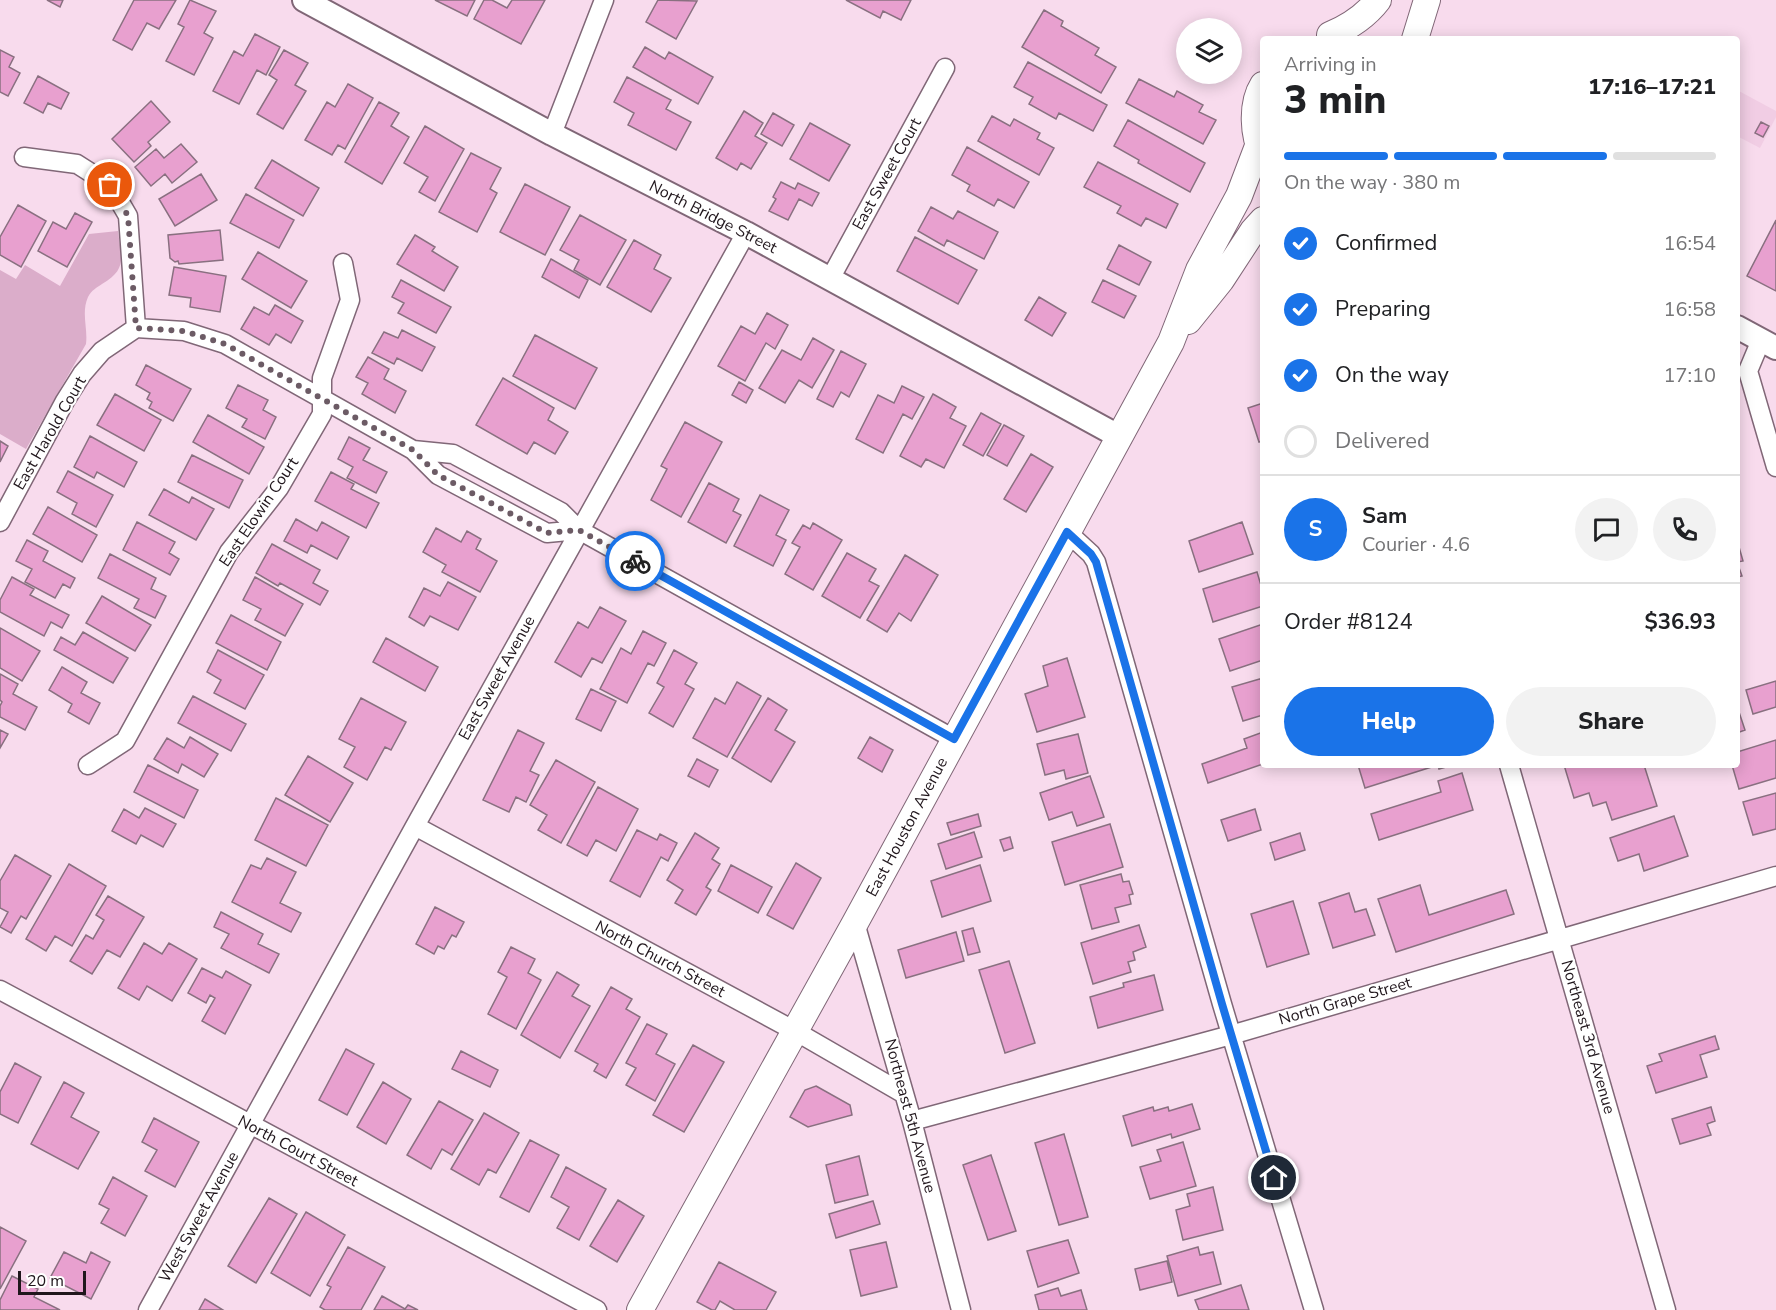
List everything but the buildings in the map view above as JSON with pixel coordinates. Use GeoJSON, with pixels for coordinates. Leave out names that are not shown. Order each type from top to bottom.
{"type":"FeatureCollection","features":[{"type":"Feature","properties":{"kind":"main road"},"geometry":{"type":"LineString","coordinates":[[1326,36],[1349,27],[1364,16],[1378,0]]}},
{"type":"Feature","properties":{"kind":"main road"},"geometry":{"type":"LineString","coordinates":[[1416,36],[1427,0]]}},
{"type":"Feature","properties":{"kind":"main road"},"geometry":{"type":"LineString","coordinates":[[1260,89],[1255,117],[1260,144]]}},
{"type":"Feature","properties":{"kind":"main road","name":"East Houston Avenue"},"geometry":{"type":"LineString","coordinates":[[640,1310],[855,923],[1171,342],[1199,270],[1260,152]]}},
{"type":"Feature","properties":{"kind":"main road","name":"East Houston Avenue"},"geometry":{"type":"LineString","coordinates":[[1171,342],[1221,279],[1252,231],[1260,223]]}},
{"type":"Feature","properties":{"kind":"street","name":"North Bridge Street"},"geometry":{"type":"LineString","coordinates":[[304,0],[552,134],[746,233],[1120,437]]}},
{"type":"Feature","properties":{"kind":"street"},"geometry":{"type":"LineString","coordinates":[[552,134],[604,0]]}},
{"type":"Feature","properties":{"kind":"street","name":"East Sweet Court"},"geometry":{"type":"LineString","coordinates":[[830,279],[945,68]]}},
{"type":"Feature","properties":{"kind":"street"},"geometry":{"type":"LineString","coordinates":[[24,157],[77,164],[110,185],[128,216],[136,328],[184,331],[225,344],[413,450],[438,475],[547,533],[579,530]]}},
{"type":"Feature","properties":{"kind":"street","name":"East Sweet Avenue"},"geometry":{"type":"LineString","coordinates":[[249,1125],[746,233]]}},
{"type":"Feature","properties":{"kind":"street","name":"East Elowin Court"},"geometry":{"type":"LineString","coordinates":[[88,765],[125,741],[229,552],[279,488],[322,414],[322,378],[350,300],[343,262]]}},
{"type":"Feature","properties":{"kind":"street","name":"East Harold Court"},"geometry":{"type":"LineString","coordinates":[[0,522],[82,374],[102,351],[136,328]]}},
{"type":"Feature","properties":{"kind":"street"},"geometry":{"type":"LineString","coordinates":[[1740,329],[1769,344],[1748,371],[1776,466]]}},
{"type":"Feature","properties":{"kind":"street"},"geometry":{"type":"LineString","coordinates":[[413,450],[453,454],[561,512],[579,530],[954,739]]}},
{"type":"Feature","properties":{"kind":"street"},"geometry":{"type":"LineString","coordinates":[[1067,532],[1091,554],[1096,562],[1231,1035],[1314,1310]]}},
{"type":"Feature","properties":{"kind":"street","name":"Northeast 3rd Avenue"},"geometry":{"type":"LineString","coordinates":[[1510,768],[1666,1310]]}},
{"type":"Feature","properties":{"kind":"street","name":"North Church Street"},"geometry":{"type":"LineString","coordinates":[[415,826],[795,1031],[904,1094]]}},
{"type":"Feature","properties":{"kind":"street","name":"North Grape Street"},"geometry":{"type":"LineString","coordinates":[[912,1121],[1231,1035],[1776,876]]}},
{"type":"Feature","properties":{"kind":"street","name":"Northeast 5th Avenue"},"geometry":{"type":"LineString","coordinates":[[855,923],[912,1121],[961,1310]]}},
{"type":"Feature","properties":{"kind":"street","name":"North Court Street"},"geometry":{"type":"LineString","coordinates":[[0,990],[597,1310]]}},
{"type":"Feature","properties":{"kind":"street","name":"West Sweet Avenue"},"geometry":{"type":"LineString","coordinates":[[148,1310],[249,1125]]}},
{"type":"Feature","properties":{"kind":"shaded area"},"geometry":{"type":"Polygon","coordinates":[[[1740,92],[1776,111],[1776,117],[1760,148],[1740,138],[1740,92]]]}},
{"type":"Feature","properties":{"kind":"shaded area"},"geometry":{"type":"Polygon","coordinates":[[[118,231],[121,255],[119,267],[116,273],[94,289],[88,297],[85,309],[86,344],[26,449],[0,434],[0,270],[16,279],[25,265],[60,286],[89,234],[118,231]]]}},
{"type":"Feature","properties":{"kind":"way so far"},"geometry":{"type":"LineString","coordinates":[[110,185],[128,216],[136,328],[184,331],[225,344],[413,450],[438,475],[547,533],[579,530],[635,561]]}},
{"type":"Feature","properties":{"kind":"route"},"geometry":{"type":"LineString","coordinates":[[635,561],[954,739],[1067,532],[1091,554],[1096,562],[1274,1178]]}}]}
